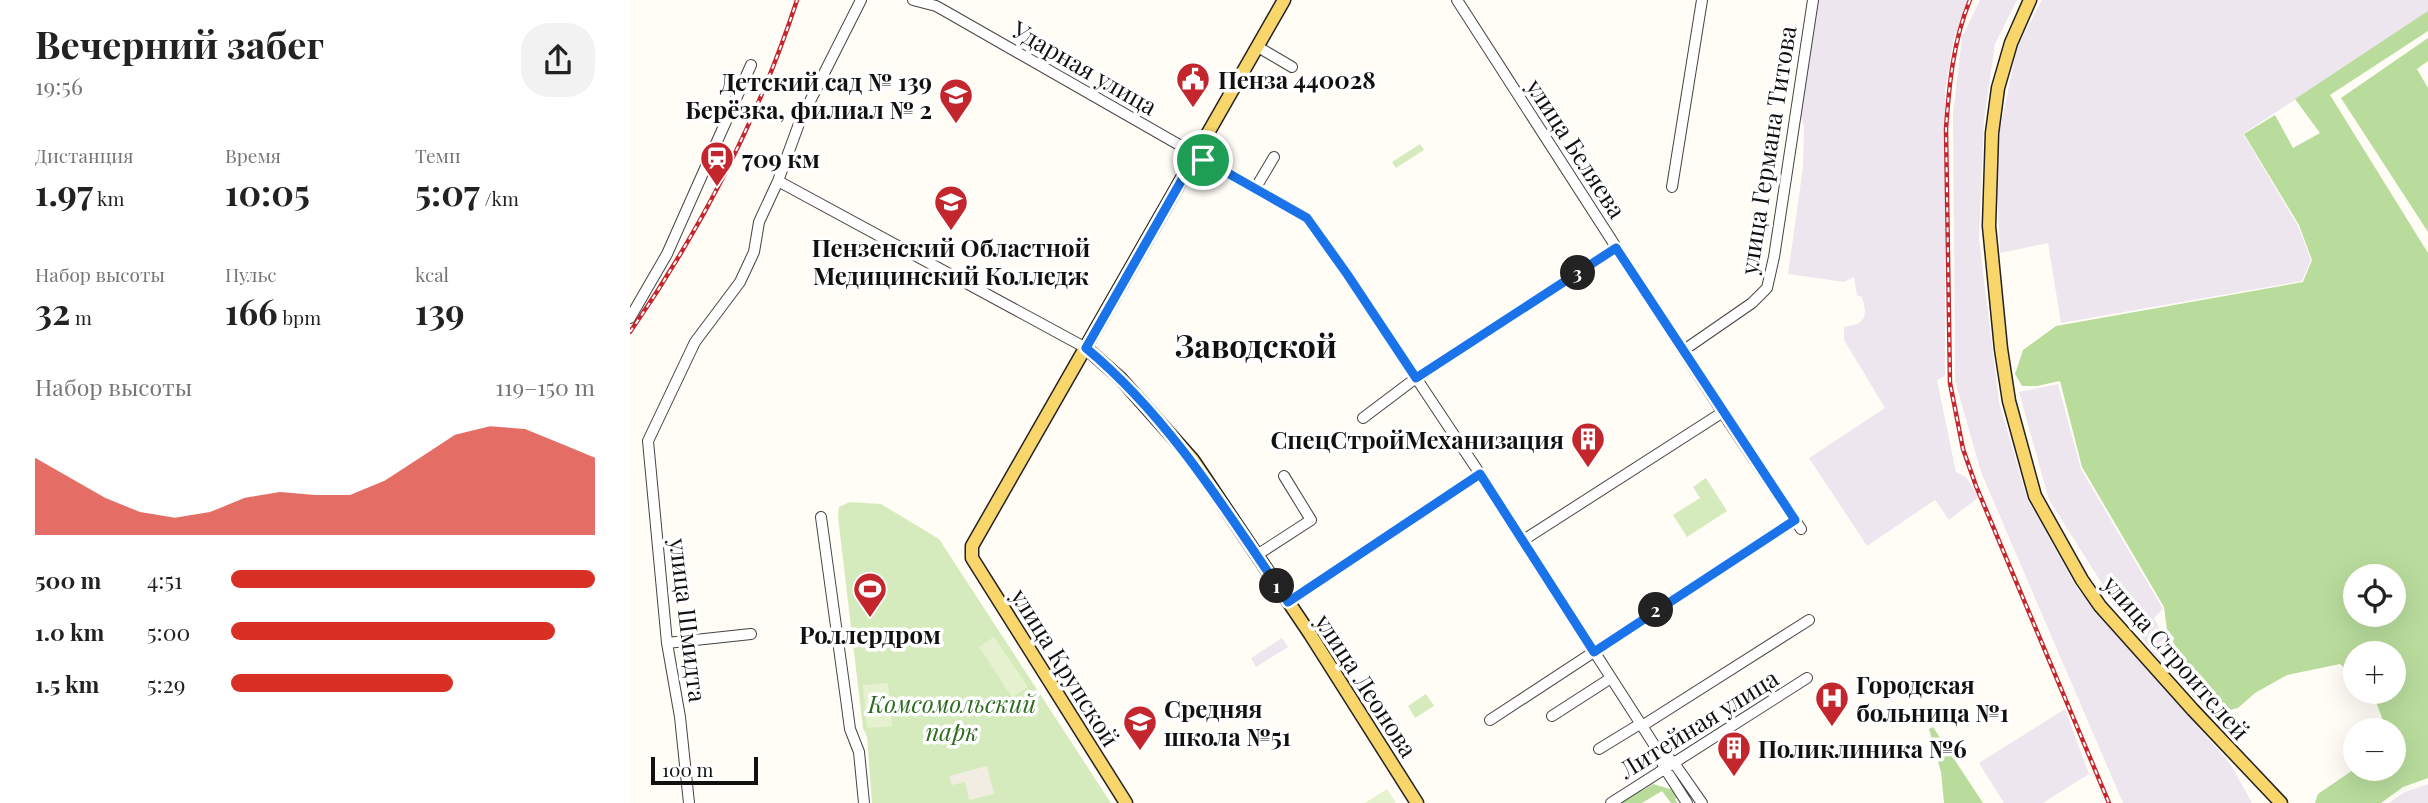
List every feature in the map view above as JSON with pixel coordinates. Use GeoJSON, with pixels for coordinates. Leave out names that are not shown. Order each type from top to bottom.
{"type":"FeatureCollection","features":[{"type":"Feature","properties":{"kind":"main road"},"geometry":{"type":"LineString","coordinates":[[1086,348],[1284,0]]}},
{"type":"Feature","properties":{"kind":"main road","name":"улица Строителей"},"geometry":{"type":"LineString","coordinates":[[2031,0],[2011,43],[1998,88],[1992,133],[1989,226],[2007,388],[2035,496],[2082,580],[2100,606],[2281,803]]}},
{"type":"Feature","properties":{"kind":"main road","name":"улица Крупской"},"geometry":{"type":"LineString","coordinates":[[1086,348],[972,546],[971,553],[1126,803]]}},
{"type":"Feature","properties":{"kind":"main road","name":"улица Леонова"},"geometry":{"type":"LineString","coordinates":[[1086,348],[1121,378],[1193,460],[1417,803]]}},
{"type":"Feature","properties":{"kind":"street"},"geometry":{"type":"LineString","coordinates":[[780,177],[800,121],[861,0]]}},
{"type":"Feature","properties":{"kind":"street","name":"Ударная улица"},"geometry":{"type":"LineString","coordinates":[[914,0],[945,11],[1295,211],[1313,225],[1480,474],[1653,743],[1702,803]]}},
{"type":"Feature","properties":{"kind":"street","name":"улица Беляева"},"geometry":{"type":"LineString","coordinates":[[1457,0],[1801,529]]}},
{"type":"Feature","properties":{"kind":"street"},"geometry":{"type":"LineString","coordinates":[[1672,187],[1702,0]]}},
{"type":"Feature","properties":{"kind":"street","name":"улица Германа Титова"},"geometry":{"type":"LineString","coordinates":[[1684,350],[1752,303],[1767,288],[1813,0]]}},
{"type":"Feature","properties":{"kind":"street"},"geometry":{"type":"LineString","coordinates":[[1258,47],[1292,67]]}},
{"type":"Feature","properties":{"kind":"street"},"geometry":{"type":"LineString","coordinates":[[630,318],[667,254],[751,65]]}},
{"type":"Feature","properties":{"kind":"street"},"geometry":{"type":"LineString","coordinates":[[1255,189],[1274,157]]}},
{"type":"Feature","properties":{"kind":"street","name":"улица Леонова"},"geometry":{"type":"LineString","coordinates":[[780,177],[1086,348]]}},
{"type":"Feature","properties":{"kind":"street","name":"улица Шмидта"},"geometry":{"type":"LineString","coordinates":[[689,803],[680,716],[667,643],[648,441],[695,342],[740,282],[754,252],[759,222],[780,177]]}},
{"type":"Feature","properties":{"kind":"street"},"geometry":{"type":"LineString","coordinates":[[1363,418],[1416,378],[1616,248]]}},
{"type":"Feature","properties":{"kind":"street"},"geometry":{"type":"LineString","coordinates":[[1522,541],[1723,412]]}},
{"type":"Feature","properties":{"kind":"street"},"geometry":{"type":"LineString","coordinates":[[1288,602],[1480,474]]}},
{"type":"Feature","properties":{"kind":"street"},"geometry":{"type":"LineString","coordinates":[[1257,555],[1311,520],[1284,476]]}},
{"type":"Feature","properties":{"kind":"street"},"geometry":{"type":"LineString","coordinates":[[821,517],[850,729],[859,752],[864,803]]}},
{"type":"Feature","properties":{"kind":"street"},"geometry":{"type":"LineString","coordinates":[[1490,720],[1795,520]]}},
{"type":"Feature","properties":{"kind":"street"},"geometry":{"type":"LineString","coordinates":[[1599,749],[1809,620]]}},
{"type":"Feature","properties":{"kind":"street"},"geometry":{"type":"LineString","coordinates":[[667,643],[751,634]]}},
{"type":"Feature","properties":{"kind":"street"},"geometry":{"type":"LineString","coordinates":[[1552,716],[1611,678]]}},
{"type":"Feature","properties":{"kind":"street","name":"Литейная улица"},"geometry":{"type":"LineString","coordinates":[[1611,803],[1807,678]]}},
{"type":"Feature","properties":{"kind":"street","name":"Ударная улица"},"geometry":{"type":"LineString","coordinates":[[1669,765],[1687,803]]}},
{"type":"Feature","properties":{"kind":"shaded area"},"geometry":{"type":"Polygon","coordinates":[[[1819,0],[1968,0],[1953,42],[1945,92],[1945,376],[1937,380],[1956,472],[1966,477],[1979,497],[1949,520],[1935,500],[1867,546],[1809,458],[1885,408],[1844,340],[1844,327],[1858,324],[1864,318],[1862,297],[1857,295],[1854,277],[1844,282],[1788,274],[1803,167],[1804,126],[1800,114],[1819,0]]]}},
{"type":"Feature","properties":{"kind":"shaded area"},"geometry":{"type":"Polygon","coordinates":[[[1980,0],[2017,0],[1995,44],[1984,120],[1979,239],[1999,402],[2027,498],[2077,588],[2231,765],[2252,803],[2123,803],[1981,472],[1955,381],[1953,113],[1962,37],[1980,0]]]}},
{"type":"Feature","properties":{"kind":"shaded area"},"geometry":{"type":"Polygon","coordinates":[[[2042,0],[2428,0],[2428,12],[2243,134],[2298,226],[2311,260],[2302,281],[2061,323],[2048,243],[2000,253],[1997,187],[2000,130],[2017,47],[2042,0]]]}},
{"type":"Feature","properties":{"kind":"shaded area"},"geometry":{"type":"Polygon","coordinates":[[[2058,384],[2081,469],[2163,609],[2154,618],[2176,658],[2163,665],[2113,601],[2049,500],[2019,392],[2058,384]]]}},
{"type":"Feature","properties":{"kind":"shaded area"},"geometry":{"type":"Polygon","coordinates":[[[1282,638],[1288,647],[1256,667],[1251,658],[1282,638]]]}},
{"type":"Feature","properties":{"kind":"shaded area"},"geometry":{"type":"Polygon","coordinates":[[[2065,709],[2089,774],[2043,803],[2004,803],[1979,763],[2065,709]]]}},
{"type":"Feature","properties":{"kind":"shaded area"},"geometry":{"type":"Polygon","coordinates":[[[987,766],[994,794],[969,800],[965,782],[952,785],[949,776],[987,766]]]}},
{"type":"Feature","properties":{"kind":"shaded area"},"geometry":{"type":"Polygon","coordinates":[[[2428,784],[2428,803],[2389,803],[2405,792],[2428,784]]]}},
{"type":"Feature","properties":{"kind":"green space"},"geometry":{"type":"Polygon","coordinates":[[[2428,11],[2428,31],[2330,95],[2428,253],[2428,778],[2403,787],[2381,803],[2315,803],[2318,794],[2343,777],[2343,781],[2406,781],[2406,718],[2382,718],[2377,704],[2406,704],[2406,641],[2343,641],[2343,667],[2340,664],[2287,675],[2255,693],[2238,708],[2214,714],[2193,697],[2179,674],[2179,653],[2167,630],[2164,607],[2082,467],[2060,381],[2022,386],[2015,374],[2023,350],[2056,326],[2303,282],[2312,260],[2299,225],[2244,134],[2275,115],[2293,148],[2320,133],[2295,99],[2428,11]]]}},
{"type":"Feature","properties":{"kind":"green space"},"geometry":{"type":"Polygon","coordinates":[[[2428,38],[2428,61],[2417,69],[2428,88],[2428,232],[2341,98],[2428,38]]]}},
{"type":"Feature","properties":{"kind":"green space"},"geometry":{"type":"Polygon","coordinates":[[[1420,144],[1424,150],[1396,168],[1392,162],[1420,144]]]}},
{"type":"Feature","properties":{"kind":"green space"},"geometry":{"type":"Polygon","coordinates":[[[1706,478],[1727,511],[1687,537],[1673,515],[1700,498],[1693,487],[1706,478]]]}},
{"type":"Feature","properties":{"kind":"green space","name":"Комсомольский парк"},"geometry":{"type":"Polygon","coordinates":[[[850,502],[881,504],[939,539],[1111,803],[872,803],[867,737],[863,728],[838,517],[839,507],[850,502]]]}},
{"type":"Feature","properties":{"kind":"green space"},"geometry":{"type":"Polygon","coordinates":[[[994,637],[1028,687],[1012,697],[979,647],[994,637]]]}},
{"type":"Feature","properties":{"kind":"green space"},"geometry":{"type":"Polygon","coordinates":[[[888,683],[892,726],[867,728],[863,685],[888,683]]]}},
{"type":"Feature","properties":{"kind":"green space"},"geometry":{"type":"Polygon","coordinates":[[[1426,694],[1434,706],[1415,718],[1408,706],[1426,694]]]}},
{"type":"Feature","properties":{"kind":"green space"},"geometry":{"type":"Polygon","coordinates":[[[1933,727],[1983,803],[1944,803],[1941,772],[1929,729],[1933,727]]]}},
{"type":"Feature","properties":{"kind":"green space"},"geometry":{"type":"Polygon","coordinates":[[[1653,784],[1670,789],[1677,788],[1682,795],[1675,799],[1677,803],[1671,803],[1662,791],[1642,803],[1615,803],[1635,789],[1643,790],[1653,784]]]}},
{"type":"Feature","properties":{"kind":"green space"},"geometry":{"type":"Polygon","coordinates":[[[1387,789],[1396,803],[1365,803],[1387,789]]]}},
{"type":"Feature","properties":{"kind":"railway"},"geometry":{"type":"LineString","coordinates":[[630,332],[656,294],[726,172],[765,87],[797,0]]}},
{"type":"Feature","properties":{"kind":"railway"},"geometry":{"type":"LineString","coordinates":[[1970,0],[1956,47],[1946,129],[1950,383],[1963,449],[1976,486],[2109,803]]}},
{"type":"Feature","properties":{"kind":"place","name":"Пенза 440028"},"geometry":{"type":"Point","coordinates":[1193,109]}},
{"type":"Feature","properties":{"kind":"place","name":"Детский сад № 139 Берёзка, филиал № 2"},"geometry":{"type":"Point","coordinates":[956,125]}},
{"type":"Feature","properties":{"kind":"place","name":"709 км"},"geometry":{"type":"Point","coordinates":[717,188]}},
{"type":"Feature","properties":{"kind":"place","name":"Пензенский Областной Медицинский Колледж"},"geometry":{"type":"Point","coordinates":[951,232]}},
{"type":"Feature","properties":{"kind":"place","name":"СпецСтройМеханизация"},"geometry":{"type":"Point","coordinates":[1588,469]}},
{"type":"Feature","properties":{"kind":"place","name":"Роллердром"},"geometry":{"type":"Point","coordinates":[870,619]}},
{"type":"Feature","properties":{"kind":"place","name":"Городская больница №1"},"geometry":{"type":"Point","coordinates":[1832,728]}},
{"type":"Feature","properties":{"kind":"place","name":"Средняя школа №51"},"geometry":{"type":"Point","coordinates":[1140,752]}},
{"type":"Feature","properties":{"kind":"place","name":"Поликлиника №6"},"geometry":{"type":"Point","coordinates":[1734,778]}},
{"type":"Feature","properties":{"kind":"district","name":"Заводской"},"geometry":{"type":"Point","coordinates":[1256,344]}},
{"type":"Feature","properties":{"kind":"route"},"geometry":{"type":"LineString","coordinates":[[1196,155],[1203,160],[1307,218],[1416,378],[1616,248],[1795,520],[1594,652],[1480,474],[1288,602],[1193,460],[1121,378],[1086,348],[1196,155]]}}]}
